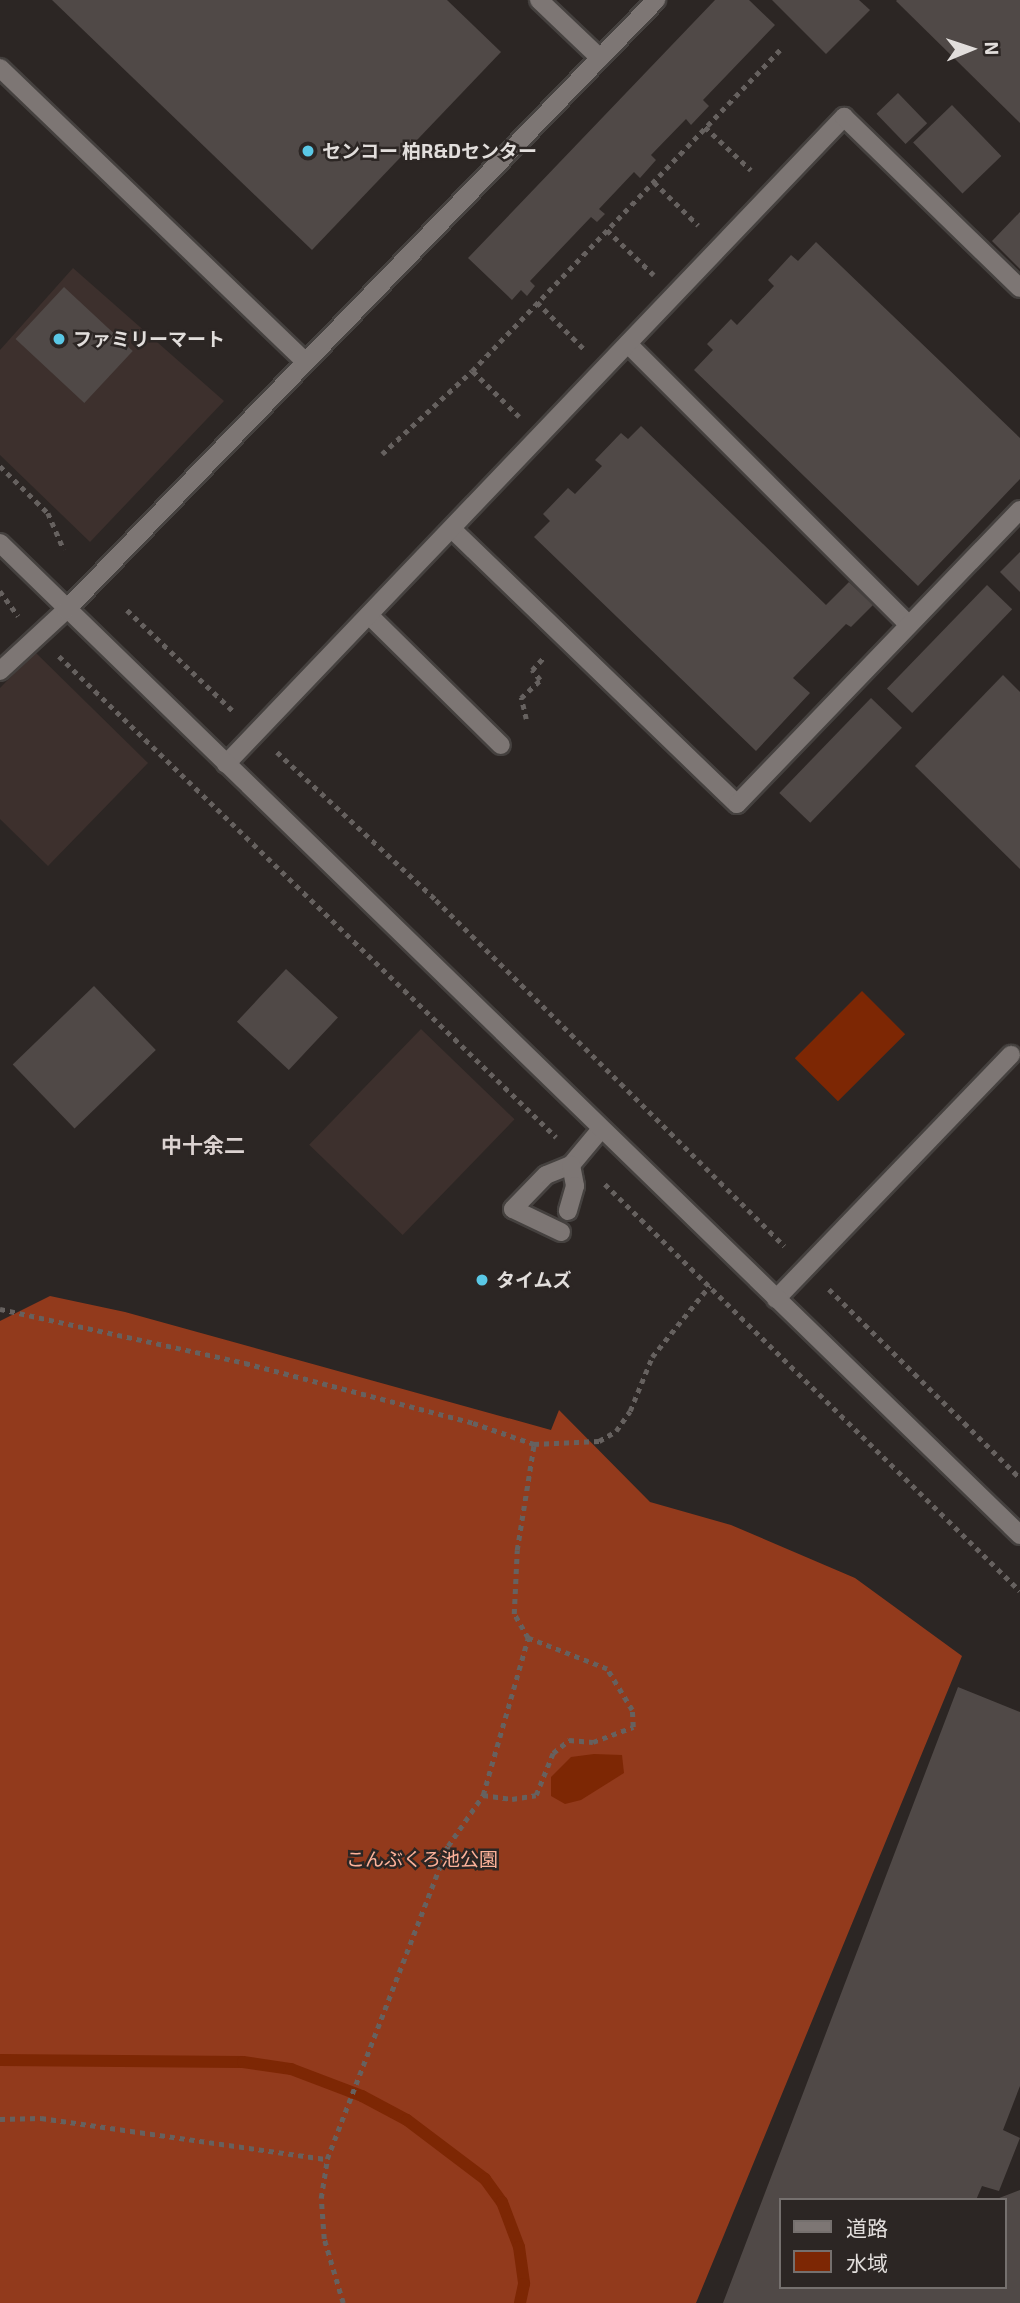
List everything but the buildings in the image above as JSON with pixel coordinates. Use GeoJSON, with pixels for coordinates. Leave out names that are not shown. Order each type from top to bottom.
{"type":"FeatureCollection","features":[{"type":"Feature","properties":{"kind":"street"},"geometry":{"type":"LineString","coordinates":[[539,0],[600,58]]}},
{"type":"Feature","properties":{"kind":"street"},"geometry":{"type":"LineString","coordinates":[[0,671],[36,634],[66,610],[304,360],[656,0]]}},
{"type":"Feature","properties":{"kind":"street"},"geometry":{"type":"LineString","coordinates":[[0,68],[304,360]]}},
{"type":"Feature","properties":{"kind":"street"},"geometry":{"type":"LineString","coordinates":[[226,764],[844,117],[1020,288]]}},
{"type":"Feature","properties":{"kind":"street"},"geometry":{"type":"LineString","coordinates":[[628,344],[909,625]]}},
{"type":"Feature","properties":{"kind":"street"},"geometry":{"type":"LineString","coordinates":[[452,529],[737,804],[1020,510]]}},
{"type":"Feature","properties":{"kind":"street"},"geometry":{"type":"LineString","coordinates":[[0,542],[66,610],[1020,1535]]}},
{"type":"Feature","properties":{"kind":"street"},"geometry":{"type":"LineString","coordinates":[[369,615],[501,745]]}},
{"type":"Feature","properties":{"kind":"street"},"geometry":{"type":"LineString","coordinates":[[776,1299],[1011,1055]]}},
{"type":"Feature","properties":{"kind":"street"},"geometry":{"type":"LineString","coordinates":[[561,1231],[513,1209],[546,1175],[574,1161],[601,1129]]}},
{"type":"Feature","properties":{"kind":"street"},"geometry":{"type":"LineString","coordinates":[[568,1211],[575,1186],[574,1161]]}},
{"type":"Feature","properties":{"kind":"path"},"geometry":{"type":"LineString","coordinates":[[382,454],[472,371],[781,50]]}},
{"type":"Feature","properties":{"kind":"path"},"geometry":{"type":"LineString","coordinates":[[705,127],[774,191]]}},
{"type":"Feature","properties":{"kind":"path"},"geometry":{"type":"LineString","coordinates":[[654,182],[720,247]]}},
{"type":"Feature","properties":{"kind":"path"},"geometry":{"type":"LineString","coordinates":[[607,230],[674,295]]}},
{"type":"Feature","properties":{"kind":"path"},"geometry":{"type":"LineString","coordinates":[[537,302],[604,369]]}},
{"type":"Feature","properties":{"kind":"path"},"geometry":{"type":"LineString","coordinates":[[472,371],[539,437]]}},
{"type":"Feature","properties":{"kind":"path"},"geometry":{"type":"LineString","coordinates":[[0,466],[48,513],[64,550]]}},
{"type":"Feature","properties":{"kind":"path"},"geometry":{"type":"LineString","coordinates":[[127,610],[436,900],[1020,1478]]}},
{"type":"Feature","properties":{"kind":"path"},"geometry":{"type":"LineString","coordinates":[[36,634],[574,1161],[710,1285],[1020,1591]]}},
{"type":"Feature","properties":{"kind":"path"},"geometry":{"type":"LineString","coordinates":[[526,719],[521,698],[540,680],[532,670],[540,662]]}},
{"type":"Feature","properties":{"kind":"path"},"geometry":{"type":"LineString","coordinates":[[0,1308],[244,1363],[473,1423],[534,1444],[599,1441],[616,1431],[630,1411],[652,1357],[710,1285]]}},
{"type":"Feature","properties":{"kind":"path"},"geometry":{"type":"LineString","coordinates":[[483,1795],[512,1800],[536,1795],[552,1753],[569,1740],[593,1742],[633,1727],[632,1710],[607,1669],[528,1638],[514,1614],[517,1550],[534,1444]]}},
{"type":"Feature","properties":{"kind":"path"},"geometry":{"type":"LineString","coordinates":[[343,2303],[324,2239],[321,2198],[327,2159],[448,1846],[483,1795],[528,1638]]}},
{"type":"Feature","properties":{"kind":"path"},"geometry":{"type":"LineString","coordinates":[[0,2119],[41,2118],[327,2159]]}},
{"type":"Feature","properties":{"kind":"shaded area"},"geometry":{"type":"Polygon","coordinates":[[[73,268],[224,401],[90,542],[0,455],[0,350],[73,268]]]}},
{"type":"Feature","properties":{"kind":"shaded area"},"geometry":{"type":"Polygon","coordinates":[[[35,652],[148,763],[48,866],[0,819],[0,688],[35,652]]]}},
{"type":"Feature","properties":{"kind":"shaded area"},"geometry":{"type":"Polygon","coordinates":[[[421,1029],[515,1119],[403,1235],[309,1145],[421,1029]]]}},
{"type":"Feature","properties":{"kind":"green space","name":"こんぶくろ池公園"},"geometry":{"type":"Polygon","coordinates":[[[50,1296],[125,1312],[551,1430],[559,1410],[650,1502],[731,1525],[855,1578],[962,1656],[696,2303],[0,2303],[0,1321],[50,1296]]]}},
{"type":"Feature","properties":{"kind":"water"},"geometry":{"type":"Polygon","coordinates":[[[862,991],[905,1034],[838,1101],[795,1058],[862,991]]]}},
{"type":"Feature","properties":{"kind":"water"},"geometry":{"type":"Polygon","coordinates":[[[622,1755],[624,1773],[581,1800],[565,1804],[551,1796],[551,1777],[571,1757],[622,1755]]]}},
{"type":"Feature","properties":{"kind":"waterway"},"geometry":{"type":"LineString","coordinates":[[0,2060],[243,2062],[291,2069],[362,2096],[407,2120],[485,2179],[502,2202],[519,2247],[524,2284],[520,2303]]}},
{"type":"Feature","properties":{"kind":"place","name":"センコー 柏R&Dセンター"},"geometry":{"type":"Point","coordinates":[308,151]}},
{"type":"Feature","properties":{"kind":"place","name":"ファミリーマート"},"geometry":{"type":"Point","coordinates":[59,339]}},
{"type":"Feature","properties":{"kind":"place","name":"タイムズ"},"geometry":{"type":"Point","coordinates":[482,1280]}},
{"type":"Feature","properties":{"kind":"district","name":"中十余二"},"geometry":{"type":"Point","coordinates":[203,1145]}}]}
